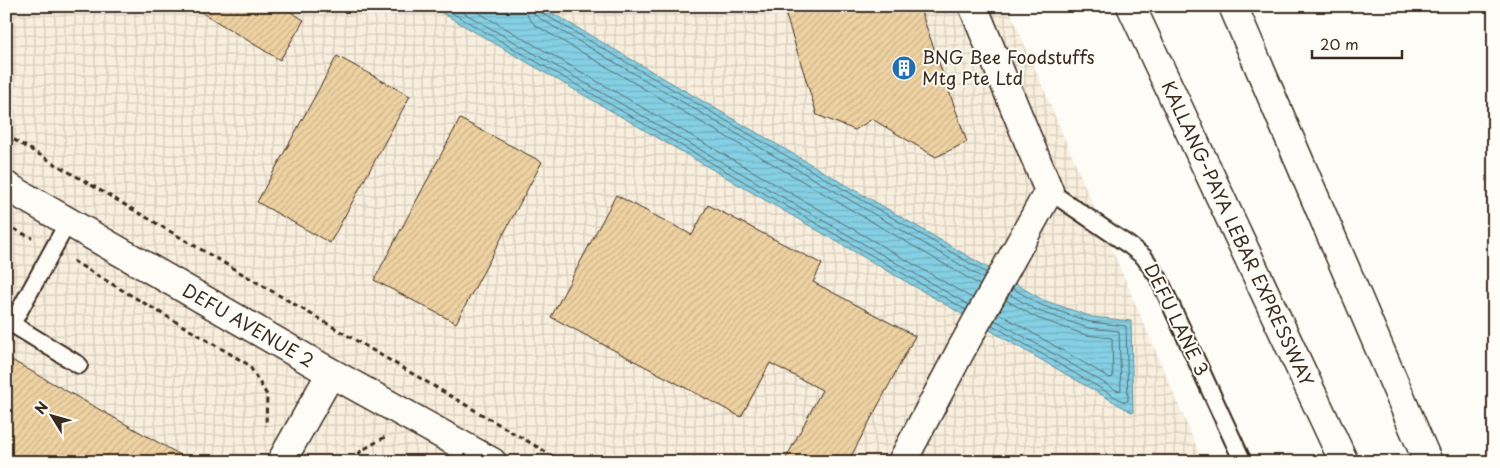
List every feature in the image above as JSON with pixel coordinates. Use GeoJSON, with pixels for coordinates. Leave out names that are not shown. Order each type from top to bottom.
{"type":"FeatureCollection","features":[{"type":"Feature","properties":{"kind":"main road"},"geometry":{"type":"LineString","coordinates":[[902,462],[961,350],[1014,258],[1049,191],[973,6]]}},
{"type":"Feature","properties":{"kind":"main road","name":"KALLANG-PAYA LEBAR EXPRESSWAY"},"geometry":{"type":"LineString","coordinates":[[1131,6],[1344,462]]}},
{"type":"Feature","properties":{"kind":"main road"},"geometry":{"type":"LineString","coordinates":[[1233,6],[1428,462]]}},
{"type":"Feature","properties":{"kind":"main road","name":"DEFU AVENUE 2"},"geometry":{"type":"LineString","coordinates":[[6,186],[331,373],[492,462]]}},
{"type":"Feature","properties":{"kind":"main road"},"geometry":{"type":"LineString","coordinates":[[281,462],[331,373]]}},
{"type":"Feature","properties":{"kind":"lane","name":"DEFU LANE 3"},"geometry":{"type":"LineString","coordinates":[[1049,191],[1144,257],[1158,277],[1243,462]]}},
{"type":"Feature","properties":{"kind":"lane"},"geometry":{"type":"LineString","coordinates":[[68,222],[9,322],[79,365]]}},
{"type":"Feature","properties":{"kind":"path"},"geometry":{"type":"LineString","coordinates":[[6,135],[563,462]]}},
{"type":"Feature","properties":{"kind":"path"},"geometry":{"type":"LineString","coordinates":[[6,225],[52,249],[249,365],[267,395],[266,428]]}},
{"type":"Feature","properties":{"kind":"shaded area"},"geometry":{"type":"Polygon","coordinates":[[[6,6],[1008,6],[1203,462],[6,462],[6,6]]]}},
{"type":"Feature","properties":{"kind":"water"},"geometry":{"type":"Polygon","coordinates":[[[430,6],[540,6],[1043,300],[1092,317],[1131,321],[1133,413],[430,6]]]}},
{"type":"Feature","properties":{"kind":"building"},"geometry":{"type":"Polygon","coordinates":[[[191,6],[281,6],[304,20],[280,60],[191,6]]]}},
{"type":"Feature","properties":{"kind":"building"},"geometry":{"type":"Polygon","coordinates":[[[783,6],[919,6],[967,142],[936,157],[872,119],[855,130],[817,115],[783,6]]]}},
{"type":"Feature","properties":{"kind":"building"},"geometry":{"type":"Polygon","coordinates":[[[337,56],[410,96],[330,243],[257,202],[337,56]]]}},
{"type":"Feature","properties":{"kind":"building"},"geometry":{"type":"Polygon","coordinates":[[[460,119],[542,162],[456,323],[374,280],[460,119]]]}},
{"type":"Feature","properties":{"kind":"building"},"geometry":{"type":"Polygon","coordinates":[[[616,195],[692,235],[708,205],[822,264],[813,282],[915,336],[848,462],[784,462],[822,390],[770,363],[741,417],[551,317],[616,195]]]}},
{"type":"Feature","properties":{"kind":"building"},"geometry":{"type":"Polygon","coordinates":[[[6,357],[193,462],[6,462],[6,357]]]}},
{"type":"Feature","properties":{"kind":"place","name":"BNG Bee Foodstuffs Mtg Pte Ltd"},"geometry":{"type":"Point","coordinates":[904,68]}}]}
